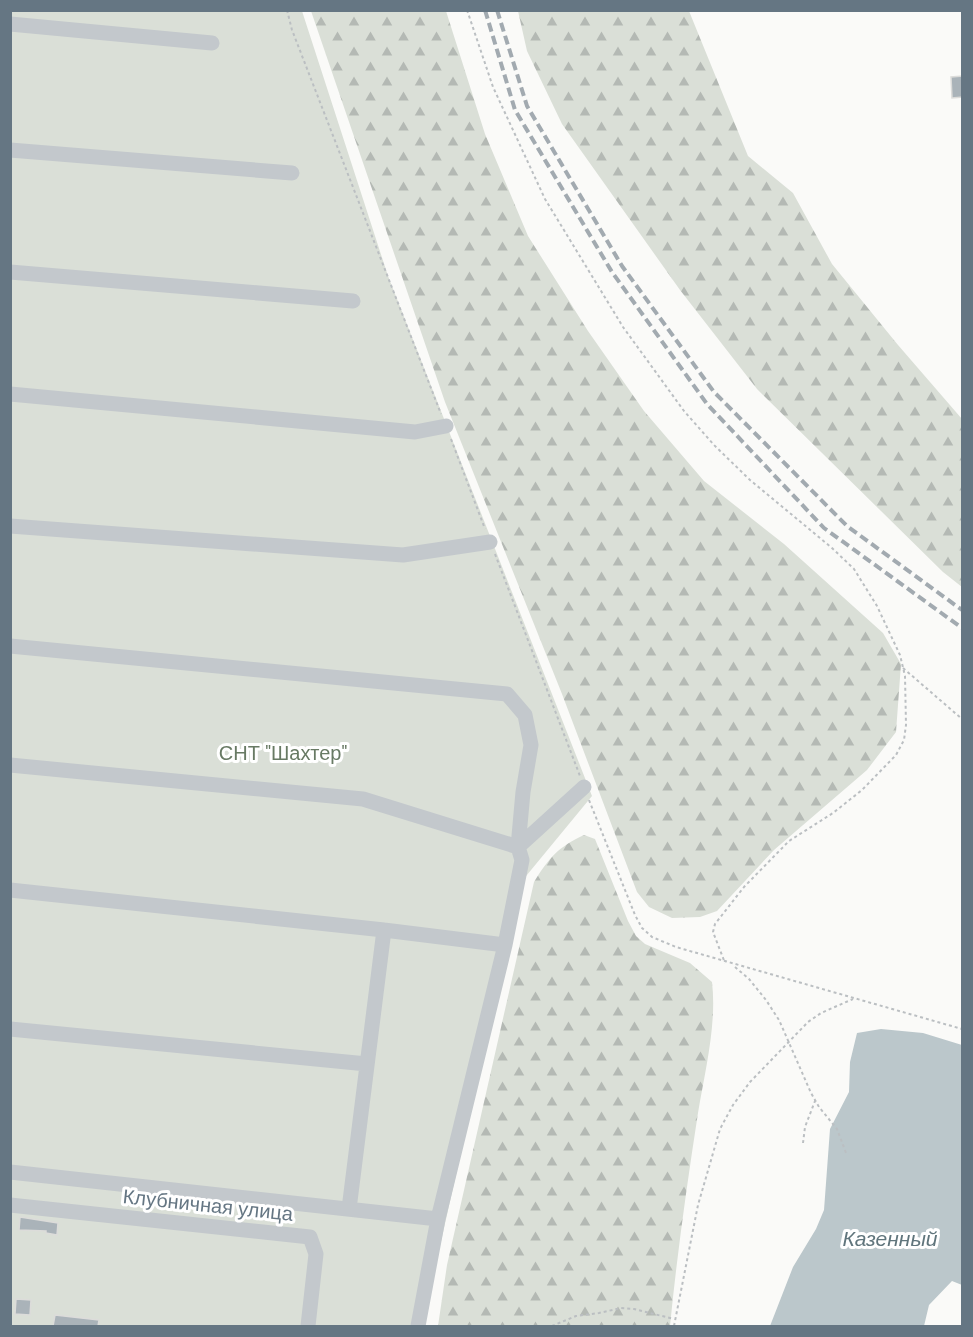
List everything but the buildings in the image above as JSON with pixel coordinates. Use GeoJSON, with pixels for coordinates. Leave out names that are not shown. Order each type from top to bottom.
{"type":"FeatureCollection","features":[{"type":"Feature","properties":{"kind":"lane"},"geometry":{"type":"LineString","coordinates":[[10,24],[212,44]]}},
{"type":"Feature","properties":{"kind":"lane"},"geometry":{"type":"LineString","coordinates":[[10,150],[292,173]]}},
{"type":"Feature","properties":{"kind":"lane"},"geometry":{"type":"LineString","coordinates":[[10,272],[353,301]]}},
{"type":"Feature","properties":{"kind":"lane"},"geometry":{"type":"LineString","coordinates":[[10,394],[415,432],[446,426]]}},
{"type":"Feature","properties":{"kind":"lane"},"geometry":{"type":"LineString","coordinates":[[10,526],[403,555],[490,542]]}},
{"type":"Feature","properties":{"kind":"lane"},"geometry":{"type":"LineString","coordinates":[[10,646],[507,694],[525,715],[531,745],[523,792],[518,848],[522,860],[506,945],[438,1219],[418,1326]]}},
{"type":"Feature","properties":{"kind":"lane"},"geometry":{"type":"LineString","coordinates":[[10,765],[363,799],[518,848]]}},
{"type":"Feature","properties":{"kind":"lane"},"geometry":{"type":"LineString","coordinates":[[518,848],[584,787]]}},
{"type":"Feature","properties":{"kind":"lane"},"geometry":{"type":"LineString","coordinates":[[10,890],[506,945]]}},
{"type":"Feature","properties":{"kind":"lane"},"geometry":{"type":"LineString","coordinates":[[349,1209],[384,930]]}},
{"type":"Feature","properties":{"kind":"lane"},"geometry":{"type":"LineString","coordinates":[[10,1029],[367,1064]]}},
{"type":"Feature","properties":{"kind":"lane"},"geometry":{"type":"LineString","coordinates":[[10,1172],[438,1219]]}},
{"type":"Feature","properties":{"kind":"lane","name":"Клубничная улица"},"geometry":{"type":"LineString","coordinates":[[10,1205],[310,1237],[316,1254],[308,1326]]}},
{"type":"Feature","properties":{"kind":"path"},"geometry":{"type":"LineString","coordinates":[[287,10],[292,30],[584,787],[642,928],[652,937],[725,963],[963,1029]]}},
{"type":"Feature","properties":{"kind":"path"},"geometry":{"type":"LineString","coordinates":[[467,10],[493,87],[545,199],[622,327],[684,411],[714,444],[750,480],[854,569],[891,633],[903,668],[906,725],[904,740],[896,755],[862,790],[833,813],[789,841],[744,887],[715,924],[713,932],[725,963]]}},
{"type":"Feature","properties":{"kind":"path"},"geometry":{"type":"LineString","coordinates":[[903,668],[963,719]]}},
{"type":"Feature","properties":{"kind":"path"},"geometry":{"type":"LineString","coordinates":[[733,965],[766,1000],[785,1031],[815,1101],[837,1129],[846,1153]]}},
{"type":"Feature","properties":{"kind":"path"},"geometry":{"type":"LineString","coordinates":[[674,1326],[698,1205],[720,1129],[750,1082],[808,1022],[821,1013],[854,999]]}},
{"type":"Feature","properties":{"kind":"path"},"geometry":{"type":"LineString","coordinates":[[803,1143],[815,1101]]}},
{"type":"Feature","properties":{"kind":"path"},"geometry":{"type":"LineString","coordinates":[[552,1326],[576,1316],[599,1314],[621,1308],[675,1319]]}},
{"type":"Feature","properties":{"kind":"green space","name":"СНТ \"Шахтер\""},"geometry":{"type":"Polygon","coordinates":[[[10,11],[302,11],[388,276],[592,796],[522,881],[422,1326],[11,1326],[10,11]]]}},
{"type":"Feature","properties":{"kind":"green space"},"geometry":{"type":"Polygon","coordinates":[[[311,11],[446,11],[485,134],[528,236],[588,331],[644,411],[704,481],[784,544],[883,633],[901,664],[896,732],[867,770],[774,850],[717,911],[700,917],[672,918],[649,907],[637,892],[562,694],[445,402],[311,11]]]}},
{"type":"Feature","properties":{"kind":"green space"},"geometry":{"type":"Polygon","coordinates":[[[518,11],[689,11],[748,156],[793,193],[832,264],[962,419],[962,587],[943,572],[757,389],[680,290],[562,124],[527,51],[518,11]]]}},
{"type":"Feature","properties":{"kind":"green space"},"geometry":{"type":"Polygon","coordinates":[[[584,835],[595,839],[636,936],[645,944],[690,963],[712,982],[712,1031],[686,1193],[670,1326],[438,1326],[447,1265],[534,882],[555,854],[584,835]]]}},
{"type":"Feature","properties":{"kind":"water","name":"Казенный"},"geometry":{"type":"Polygon","coordinates":[[[881,1029],[923,1033],[962,1045],[962,1285],[952,1281],[929,1305],[924,1326],[770,1326],[793,1267],[816,1229],[824,1210],[830,1129],[849,1092],[850,1062],[857,1033],[881,1029]]]}},
{"type":"Feature","properties":{"kind":"railway"},"geometry":{"type":"LineString","coordinates":[[485,10],[515,110],[612,272],[707,404],[824,528],[962,628]]}},
{"type":"Feature","properties":{"kind":"railway"},"geometry":{"type":"LineString","coordinates":[[497,10],[527,106],[622,266],[714,392],[847,526],[962,610]]}}]}
